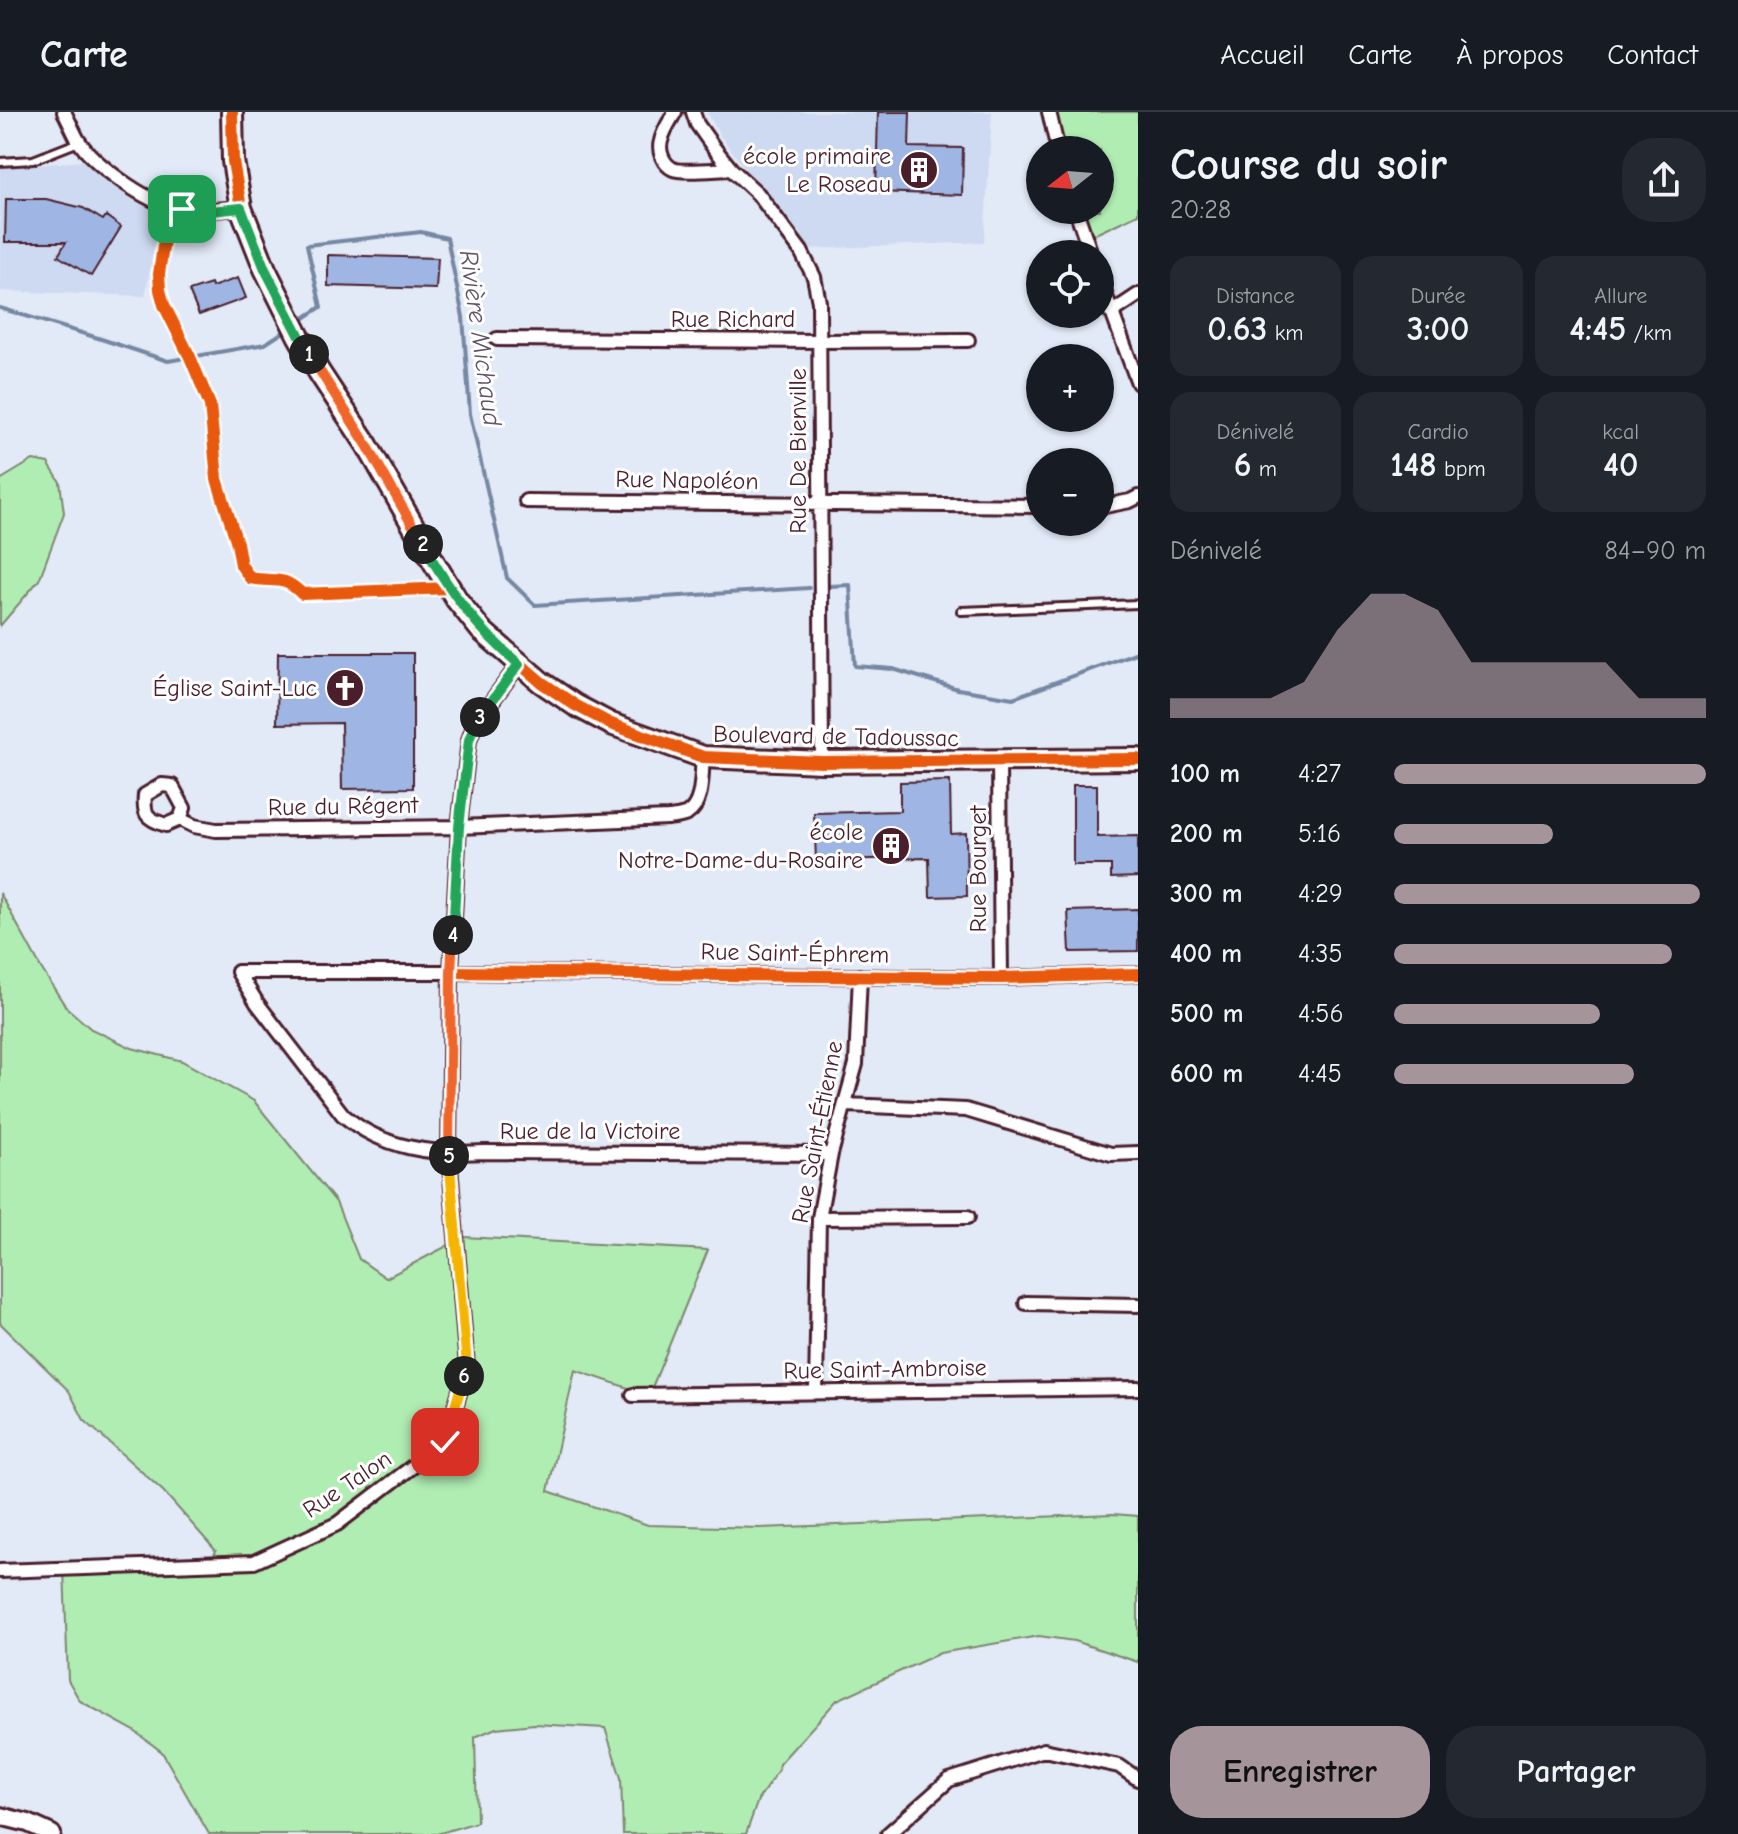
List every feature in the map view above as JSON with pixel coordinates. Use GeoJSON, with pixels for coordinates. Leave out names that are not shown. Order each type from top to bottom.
{"type":"FeatureCollection","features":[{"type":"Feature","properties":{"kind":"main road","name":"Boulevard de Tadoussac"},"geometry":{"type":"LineString","coordinates":[[232,112],[233,161],[241,208],[265,269],[298,335],[367,445],[457,600],[481,630],[541,682],[611,724],[703,757],[822,762],[1138,759]]}},
{"type":"Feature","properties":{"kind":"street"},"geometry":{"type":"LineString","coordinates":[[64,112],[79,142],[94,158],[131,188],[154,201],[192,210],[241,208]]}},
{"type":"Feature","properties":{"kind":"street"},"geometry":{"type":"LineString","coordinates":[[675,112],[660,145],[665,162],[672,169],[731,169]]}},
{"type":"Feature","properties":{"kind":"street","name":"Rue De Bienville"},"geometry":{"type":"LineString","coordinates":[[693,112],[697,124],[731,169],[758,194],[808,263],[819,302],[822,762]]}},
{"type":"Feature","properties":{"kind":"street"},"geometry":{"type":"LineString","coordinates":[[1049,112],[1055,136]]}},
{"type":"Feature","properties":{"kind":"street"},"geometry":{"type":"LineString","coordinates":[[1114,311],[1138,295]]}},
{"type":"Feature","properties":{"kind":"street"},"geometry":{"type":"LineString","coordinates":[[1114,321],[1138,383]]}},
{"type":"Feature","properties":{"kind":"street","name":"Rue Richard"},"geometry":{"type":"LineString","coordinates":[[497,339],[968,340]]}},
{"type":"Feature","properties":{"kind":"street"},"geometry":{"type":"LineString","coordinates":[[1114,504],[1138,497]]}},
{"type":"Feature","properties":{"kind":"street","name":"Rue Napoléon"},"geometry":{"type":"LineString","coordinates":[[526,501],[1026,506]]}},
{"type":"Feature","properties":{"kind":"street","name":"Rue Talon"},"geometry":{"type":"LineString","coordinates":[[0,1571],[254,1562],[337,1524],[445,1442],[467,1366],[449,1154],[451,972],[459,827],[469,740],[475,724],[519,664]]}},
{"type":"Feature","properties":{"kind":"street","name":"Rue du Régent"},"geometry":{"type":"LineString","coordinates":[[180,819],[194,826],[216,830],[459,827],[668,818],[684,816],[692,811],[699,796],[703,757]]}},
{"type":"Feature","properties":{"kind":"street","name":"Rue Bourget"},"geometry":{"type":"LineString","coordinates":[[999,761],[1001,978]]}},
{"type":"Feature","properties":{"kind":"street","name":"Rue Saint-Éphrem"},"geometry":{"type":"LineString","coordinates":[[238,972],[1001,978],[1138,974]]}},
{"type":"Feature","properties":{"kind":"street","name":"Rue de la Victoire"},"geometry":{"type":"LineString","coordinates":[[238,972],[257,1003],[343,1115],[358,1129],[401,1145],[449,1154],[831,1154]]}},
{"type":"Feature","properties":{"kind":"street","name":"Rue Saint-Étienne"},"geometry":{"type":"LineString","coordinates":[[816,1392],[819,1218],[831,1154],[856,1064],[860,976]]}},
{"type":"Feature","properties":{"kind":"street"},"geometry":{"type":"LineString","coordinates":[[846,1105],[966,1110],[1111,1154],[1138,1153]]}},
{"type":"Feature","properties":{"kind":"street"},"geometry":{"type":"LineString","coordinates":[[819,1218],[968,1217]]}},
{"type":"Feature","properties":{"kind":"street"},"geometry":{"type":"LineString","coordinates":[[1026,1303],[1138,1305]]}},
{"type":"Feature","properties":{"kind":"street","name":"Rue Saint-Ambroise"},"geometry":{"type":"LineString","coordinates":[[633,1395],[1138,1388]]}},
{"type":"Feature","properties":{"kind":"street"},"geometry":{"type":"LineString","coordinates":[[888,1834],[949,1780],[1044,1750],[1119,1766],[1138,1779]]}},
{"type":"Feature","properties":{"kind":"street"},"geometry":{"type":"LineString","coordinates":[[0,1816],[28,1823],[52,1834]]}},
{"type":"Feature","properties":{"kind":"lane"},"geometry":{"type":"LineString","coordinates":[[0,162],[33,160],[79,142]]}},
{"type":"Feature","properties":{"kind":"lane"},"geometry":{"type":"LineString","coordinates":[[961,611],[1138,604]]}},
{"type":"Feature","properties":{"kind":"shaded area"},"geometry":{"type":"Polygon","coordinates":[[[707,112],[992,112],[984,242],[805,249],[720,135],[707,112]]]}},
{"type":"Feature","properties":{"kind":"shaded area"},"geometry":{"type":"Polygon","coordinates":[[[83,161],[160,212],[145,296],[0,291],[0,168],[83,161]]]}},
{"type":"Feature","properties":{"kind":"green space"},"geometry":{"type":"Polygon","coordinates":[[[1055,112],[1138,112],[1138,214],[1087,238],[1084,224],[1114,224],[1114,136],[1061,136],[1055,112]]]}},
{"type":"Feature","properties":{"kind":"green space"},"geometry":{"type":"Polygon","coordinates":[[[33,460],[48,463],[60,482],[64,513],[39,580],[0,626],[0,480],[33,460]]]}},
{"type":"Feature","properties":{"kind":"green space"},"geometry":{"type":"Polygon","coordinates":[[[0,893],[66,1007],[91,1029],[132,1048],[182,1061],[254,1101],[336,1202],[359,1259],[386,1278],[464,1237],[708,1250],[649,1395],[575,1370],[548,1491],[648,1525],[760,1528],[1113,1514],[1138,1516],[1138,1662],[1074,1641],[1039,1636],[940,1653],[837,1700],[779,1764],[758,1800],[746,1834],[623,1834],[621,1778],[605,1728],[534,1724],[496,1728],[475,1737],[477,1822],[437,1834],[209,1834],[162,1752],[133,1730],[80,1701],[68,1680],[64,1567],[195,1564],[213,1557],[216,1551],[163,1491],[84,1420],[69,1391],[0,1323],[0,893]]]}},
{"type":"Feature","properties":{"kind":"building","name":"école primaire Le Roseau"},"geometry":{"type":"Polygon","coordinates":[[[878,112],[910,112],[909,147],[963,148],[962,195],[876,192],[878,112]]]}},
{"type":"Feature","properties":{"kind":"building"},"geometry":{"type":"Polygon","coordinates":[[[6,199],[46,199],[83,208],[103,220],[106,216],[121,227],[91,276],[58,256],[66,242],[5,242],[6,199]]]}},
{"type":"Feature","properties":{"kind":"building"},"geometry":{"type":"Polygon","coordinates":[[[328,255],[438,258],[436,289],[328,286],[328,255]]]}},
{"type":"Feature","properties":{"kind":"building"},"geometry":{"type":"Polygon","coordinates":[[[238,278],[246,298],[199,315],[189,291],[238,278]]]}},
{"type":"Feature","properties":{"kind":"building","name":"Église Saint-Luc"},"geometry":{"type":"Polygon","coordinates":[[[278,653],[413,653],[413,788],[342,789],[341,723],[277,724],[278,653]]]}},
{"type":"Feature","properties":{"kind":"building","name":"école Notre-Dame-du-Rosaire"},"geometry":{"type":"Polygon","coordinates":[[[950,781],[951,834],[966,833],[967,896],[930,897],[929,858],[816,860],[814,813],[900,811],[900,782],[950,781]]]}},
{"type":"Feature","properties":{"kind":"building"},"geometry":{"type":"Polygon","coordinates":[[[1073,785],[1097,785],[1097,837],[1138,836],[1138,877],[1111,878],[1111,865],[1073,865],[1073,785]]]}},
{"type":"Feature","properties":{"kind":"building"},"geometry":{"type":"Polygon","coordinates":[[[1138,909],[1138,951],[1070,952],[1068,911],[1138,909]]]}},
{"type":"Feature","properties":{"kind":"waterway","name":"Rivière Michaud"},"geometry":{"type":"LineString","coordinates":[[298,322],[321,307],[307,245],[421,232],[447,238],[463,317],[470,414],[507,578],[535,605],[809,588]]}},
{"type":"Feature","properties":{"kind":"waterway","name":"Rivière Michaud"},"geometry":{"type":"LineString","coordinates":[[0,308],[168,361],[265,344],[288,329]]}},
{"type":"Feature","properties":{"kind":"waterway","name":"Rivière Michaud"},"geometry":{"type":"LineString","coordinates":[[830,586],[850,585],[855,666],[893,669],[958,689],[1013,698],[1138,652]]}},
{"type":"Feature","properties":{"kind":"cycle path"},"geometry":{"type":"LineString","coordinates":[[232,112],[233,161],[241,208],[265,269],[298,335],[367,445],[457,600],[481,630],[541,682],[611,724],[703,757],[822,762],[1138,759]]}},
{"type":"Feature","properties":{"kind":"cycle path"},"geometry":{"type":"LineString","coordinates":[[169,206],[159,274],[160,290],[210,405],[217,479],[241,565],[250,578],[283,581],[302,594],[449,588]]}},
{"type":"Feature","properties":{"kind":"cycle path"},"geometry":{"type":"LineString","coordinates":[[451,972],[1001,978],[1138,974]]}},
{"type":"Feature","properties":{"kind":"place","name":"école primaire Le Roseau"},"geometry":{"type":"Point","coordinates":[919,170]}},
{"type":"Feature","properties":{"kind":"place","name":"Église Saint-Luc"},"geometry":{"type":"Point","coordinates":[345,688]}},
{"type":"Feature","properties":{"kind":"place","name":"école Notre-Dame-du-Rosaire"},"geometry":{"type":"Point","coordinates":[891,846]}},
{"type":"Feature","properties":{"kind":"route"},"geometry":{"type":"LineString","coordinates":[[182,209],[211,211],[241,208],[265,269],[298,335],[367,445],[435,564],[457,600],[481,630],[519,664],[475,724],[469,740],[459,827],[451,972],[449,1154],[467,1366],[445,1442]]}}]}
